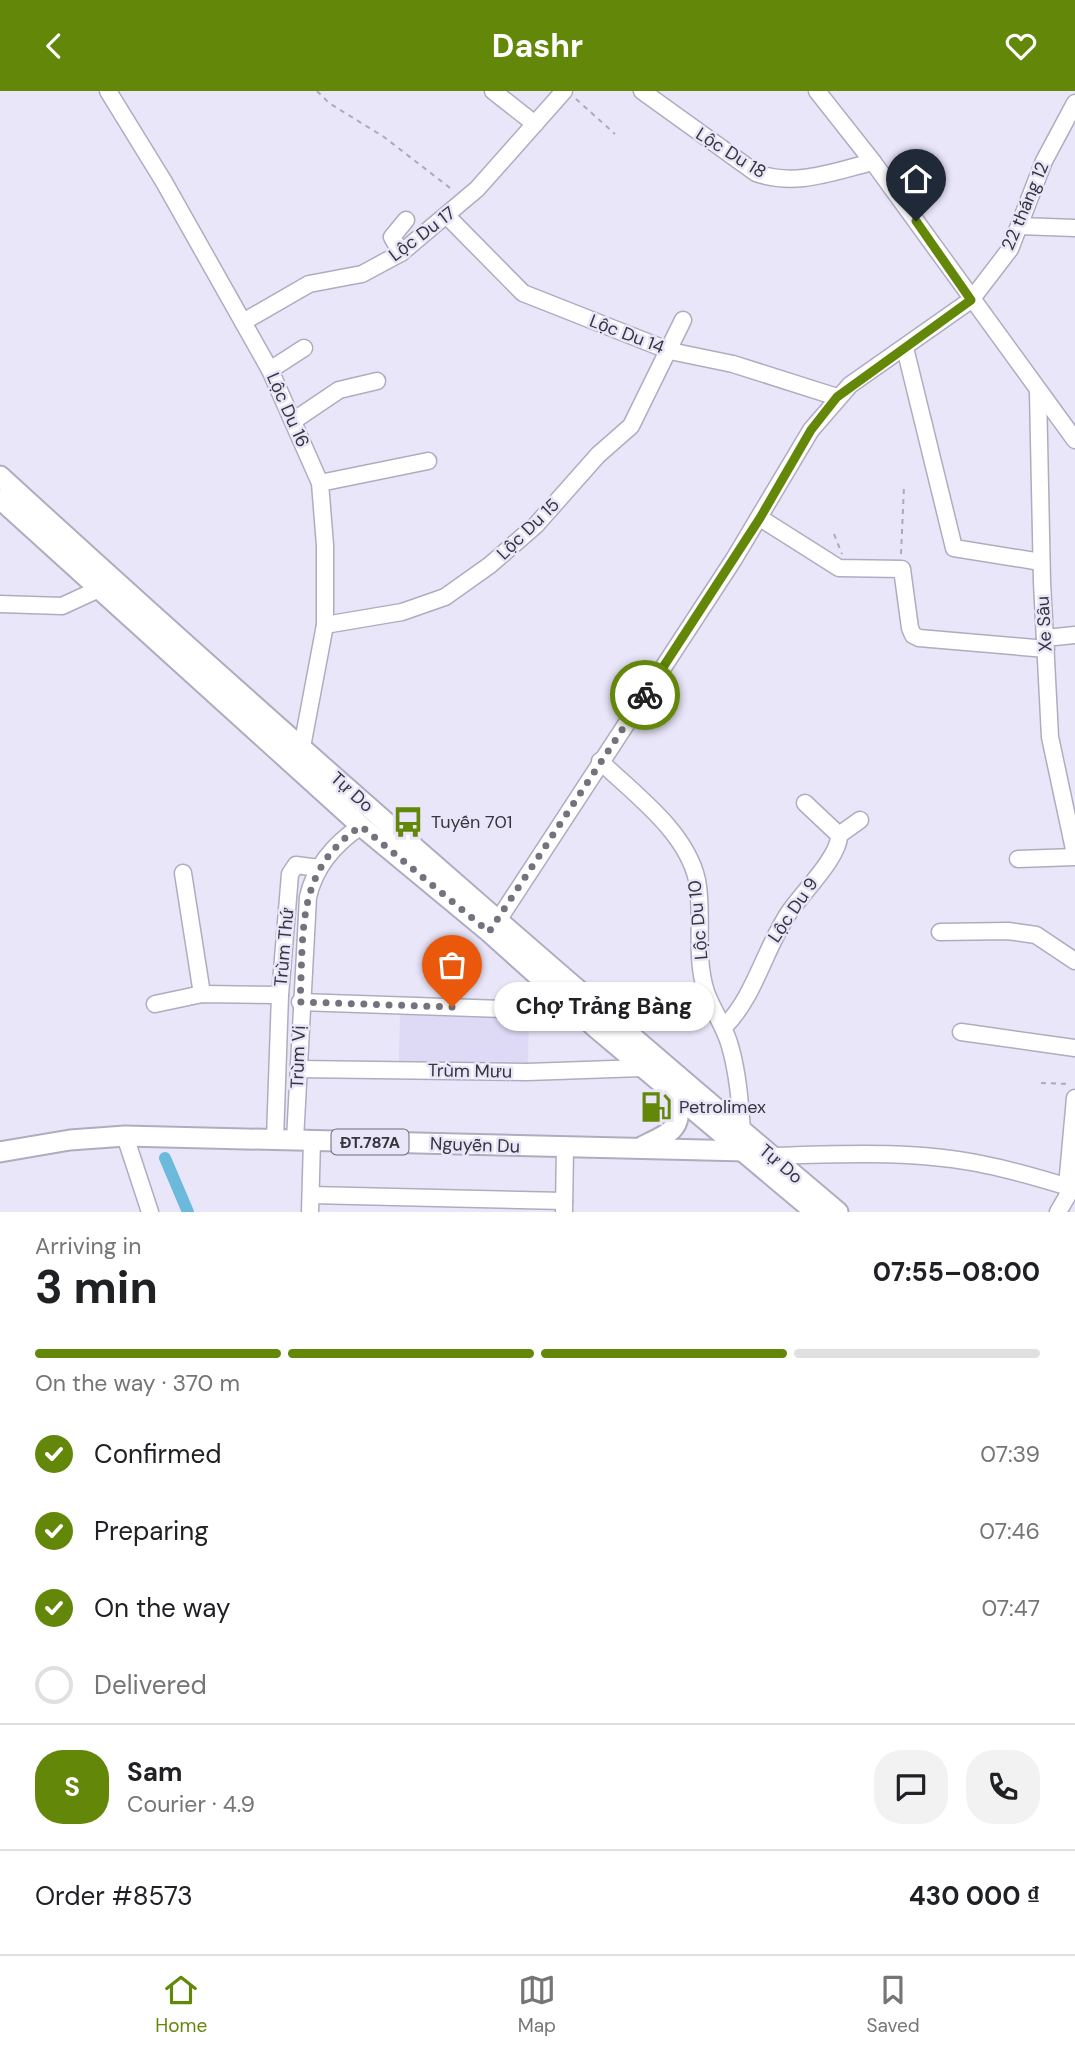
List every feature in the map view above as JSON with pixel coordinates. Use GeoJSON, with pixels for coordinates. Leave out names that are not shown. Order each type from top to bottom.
{"type":"FeatureCollection","features":[{"type":"Feature","properties":{"kind":"main road","name":"Tự Do"},"geometry":{"type":"LineString","coordinates":[[0,477],[181,642],[302,747],[494,926],[742,1141],[815,1212]]}},
{"type":"Feature","properties":{"kind":"main road","name":"Tự Do"},"geometry":{"type":"LineString","coordinates":[[0,499],[361,826],[494,926],[562,997],[642,1067],[742,1141]]}},
{"type":"Feature","properties":{"kind":"main road"},"geometry":{"type":"LineString","coordinates":[[642,1147],[677,1125],[681,1115],[676,1094]]}},
{"type":"Feature","properties":{"kind":"main road","name":"Nguyễn Du"},"geometry":{"type":"LineString","coordinates":[[0,1152],[69,1140],[125,1136],[565,1147],[642,1147],[742,1141]]}},
{"type":"Feature","properties":{"kind":"main road","name":"ĐT.787A"},"geometry":{"type":"LineString","coordinates":[[742,1141],[771,1156]]}},
{"type":"Feature","properties":{"kind":"main road","name":"Tự Do"},"geometry":{"type":"LineString","coordinates":[[771,1156],[838,1212]]}},
{"type":"Feature","properties":{"kind":"street","name":"Lộc Du 16"},"geometry":{"type":"LineString","coordinates":[[108,91],[164,182],[270,370],[320,483],[325,545],[325,625],[302,747]]}},
{"type":"Feature","properties":{"kind":"street"},"geometry":{"type":"LineString","coordinates":[[493,91],[534,124]]}},
{"type":"Feature","properties":{"kind":"street","name":"Lộc Du 17"},"geometry":{"type":"LineString","coordinates":[[243,322],[309,284],[362,274],[401,253],[466,200],[566,91]]}},
{"type":"Feature","properties":{"kind":"street","name":"Lộc Du 18"},"geometry":{"type":"LineString","coordinates":[[642,91],[756,173],[778,180],[795,180],[873,162]]}},
{"type":"Feature","properties":{"kind":"street"},"geometry":{"type":"LineString","coordinates":[[817,91],[873,162],[1075,440]]}},
{"type":"Feature","properties":{"kind":"street","name":"22 tháng 12"},"geometry":{"type":"LineString","coordinates":[[494,926],[760,518],[811,430],[837,397],[971,300],[1010,249],[1068,126],[1075,103]]}},
{"type":"Feature","properties":{"kind":"street","name":"Lộc Du 14"},"geometry":{"type":"LineString","coordinates":[[447,216],[523,293],[670,351],[733,364],[837,397]]}},
{"type":"Feature","properties":{"kind":"street"},"geometry":{"type":"LineString","coordinates":[[401,253],[392,237],[406,220]]}},
{"type":"Feature","properties":{"kind":"street"},"geometry":{"type":"LineString","coordinates":[[1019,226],[1075,228]]}},
{"type":"Feature","properties":{"kind":"street","name":"Lộc Du 15"},"geometry":{"type":"LineString","coordinates":[[325,625],[402,613],[445,597],[490,565],[536,526],[598,456],[631,426],[683,320]]}},
{"type":"Feature","properties":{"kind":"street"},"geometry":{"type":"LineString","coordinates":[[270,370],[304,348]]}},
{"type":"Feature","properties":{"kind":"street"},"geometry":{"type":"LineString","coordinates":[[905,348],[954,548],[1041,562]]}},
{"type":"Feature","properties":{"kind":"street"},"geometry":{"type":"LineString","coordinates":[[293,421],[339,390],[377,381]]}},
{"type":"Feature","properties":{"kind":"street","name":"Xe Sâu"},"geometry":{"type":"LineString","coordinates":[[1038,392],[1041,562],[1050,737],[1067,789],[1074,852]]}},
{"type":"Feature","properties":{"kind":"street"},"geometry":{"type":"LineString","coordinates":[[320,483],[428,461]]}},
{"type":"Feature","properties":{"kind":"street"},"geometry":{"type":"LineString","coordinates":[[760,518],[831,565],[844,569],[902,569],[910,628],[919,638],[1045,644],[1075,635]]}},
{"type":"Feature","properties":{"kind":"street"},"geometry":{"type":"LineString","coordinates":[[0,604],[62,606],[99,589]]}},
{"type":"Feature","properties":{"kind":"street"},"geometry":{"type":"LineString","coordinates":[[288,762],[302,747]]}},
{"type":"Feature","properties":{"kind":"street","name":"Lộc Du 10"},"geometry":{"type":"LineString","coordinates":[[600,761],[661,820],[691,863],[697,882],[698,947],[704,980],[724,1027],[738,1085],[742,1141]]}},
{"type":"Feature","properties":{"kind":"street"},"geometry":{"type":"LineString","coordinates":[[805,803],[839,835],[860,820]]}},
{"type":"Feature","properties":{"kind":"street","name":"Trùm Vị"},"geometry":{"type":"LineString","coordinates":[[294,1140],[308,897],[312,879],[329,853],[361,826]]}},
{"type":"Feature","properties":{"kind":"street","name":"Lộc Du 9"},"geometry":{"type":"LineString","coordinates":[[724,1027],[738,1013],[778,928],[809,883],[837,850],[839,835]]}},
{"type":"Feature","properties":{"kind":"street"},"geometry":{"type":"LineString","coordinates":[[1017,855],[1074,852]]}},
{"type":"Feature","properties":{"kind":"street","name":"Trùm Thứ"},"geometry":{"type":"LineString","coordinates":[[294,1140],[280,995],[290,874],[296,865],[319,868]]}},
{"type":"Feature","properties":{"kind":"street"},"geometry":{"type":"LineString","coordinates":[[183,873],[202,994]]}},
{"type":"Feature","properties":{"kind":"street"},"geometry":{"type":"LineString","coordinates":[[940,932],[1008,931],[1036,935],[1075,961]]}},
{"type":"Feature","properties":{"kind":"street"},"geometry":{"type":"LineString","coordinates":[[155,1004],[202,994],[280,995]]}},
{"type":"Feature","properties":{"kind":"street"},"geometry":{"type":"LineString","coordinates":[[300,1002],[535,1010],[542,1009],[562,997]]}},
{"type":"Feature","properties":{"kind":"street"},"geometry":{"type":"LineString","coordinates":[[961,1032],[1075,1048]]}},
{"type":"Feature","properties":{"kind":"street","name":"Trùm Mưu"},"geometry":{"type":"LineString","coordinates":[[298,1069],[527,1072],[642,1067]]}},
{"type":"Feature","properties":{"kind":"street"},"geometry":{"type":"LineString","coordinates":[[1058,1212],[1071,1188],[1075,1098]]}},
{"type":"Feature","properties":{"kind":"street"},"geometry":{"type":"LineString","coordinates":[[125,1136],[150,1212]]}},
{"type":"Feature","properties":{"kind":"street"},"geometry":{"type":"LineString","coordinates":[[294,1140],[311,1195],[310,1212]]}},
{"type":"Feature","properties":{"kind":"street"},"geometry":{"type":"LineString","coordinates":[[311,1195],[564,1207],[565,1147]]}},
{"type":"Feature","properties":{"kind":"street"},"geometry":{"type":"LineString","coordinates":[[771,1156],[846,1154],[944,1159],[986,1165],[1071,1188]]}},
{"type":"Feature","properties":{"kind":"path"},"geometry":{"type":"LineString","coordinates":[[317,91],[329,103],[384,137],[466,200]]}},
{"type":"Feature","properties":{"kind":"path"},"geometry":{"type":"LineString","coordinates":[[566,91],[615,134]]}},
{"type":"Feature","properties":{"kind":"path"},"geometry":{"type":"LineString","coordinates":[[902,569],[904,486]]}},
{"type":"Feature","properties":{"kind":"path"},"geometry":{"type":"LineString","coordinates":[[835,534],[844,569]]}},
{"type":"Feature","properties":{"kind":"path"},"geometry":{"type":"LineString","coordinates":[[1041,1083],[1075,1084]]}},
{"type":"Feature","properties":{"kind":"shaded area"},"geometry":{"type":"Polygon","coordinates":[[[400,1010],[529,1013],[528,1066],[399,1062],[400,1010]]]}},
{"type":"Feature","properties":{"kind":"waterway"},"geometry":{"type":"LineString","coordinates":[[165,1158],[188,1212]]}},
{"type":"Feature","properties":{"kind":"way so far"},"geometry":{"type":"LineString","coordinates":[[452,1007],[300,1002],[303,941],[312,879],[329,853],[361,826],[489,932],[645,695]]}},
{"type":"Feature","properties":{"kind":"place","name":"Tuyến 701"},"geometry":{"type":"Point","coordinates":[408,822]}},
{"type":"Feature","properties":{"kind":"place","name":"Chợ Trảng Bàng"},"geometry":{"type":"Point","coordinates":[452,1007]}},
{"type":"Feature","properties":{"kind":"place","name":"Petrolimex"},"geometry":{"type":"Point","coordinates":[656,1107]}},
{"type":"Feature","properties":{"kind":"route"},"geometry":{"type":"LineString","coordinates":[[645,695],[760,518],[811,430],[837,397],[971,300],[916,221]]}}]}
